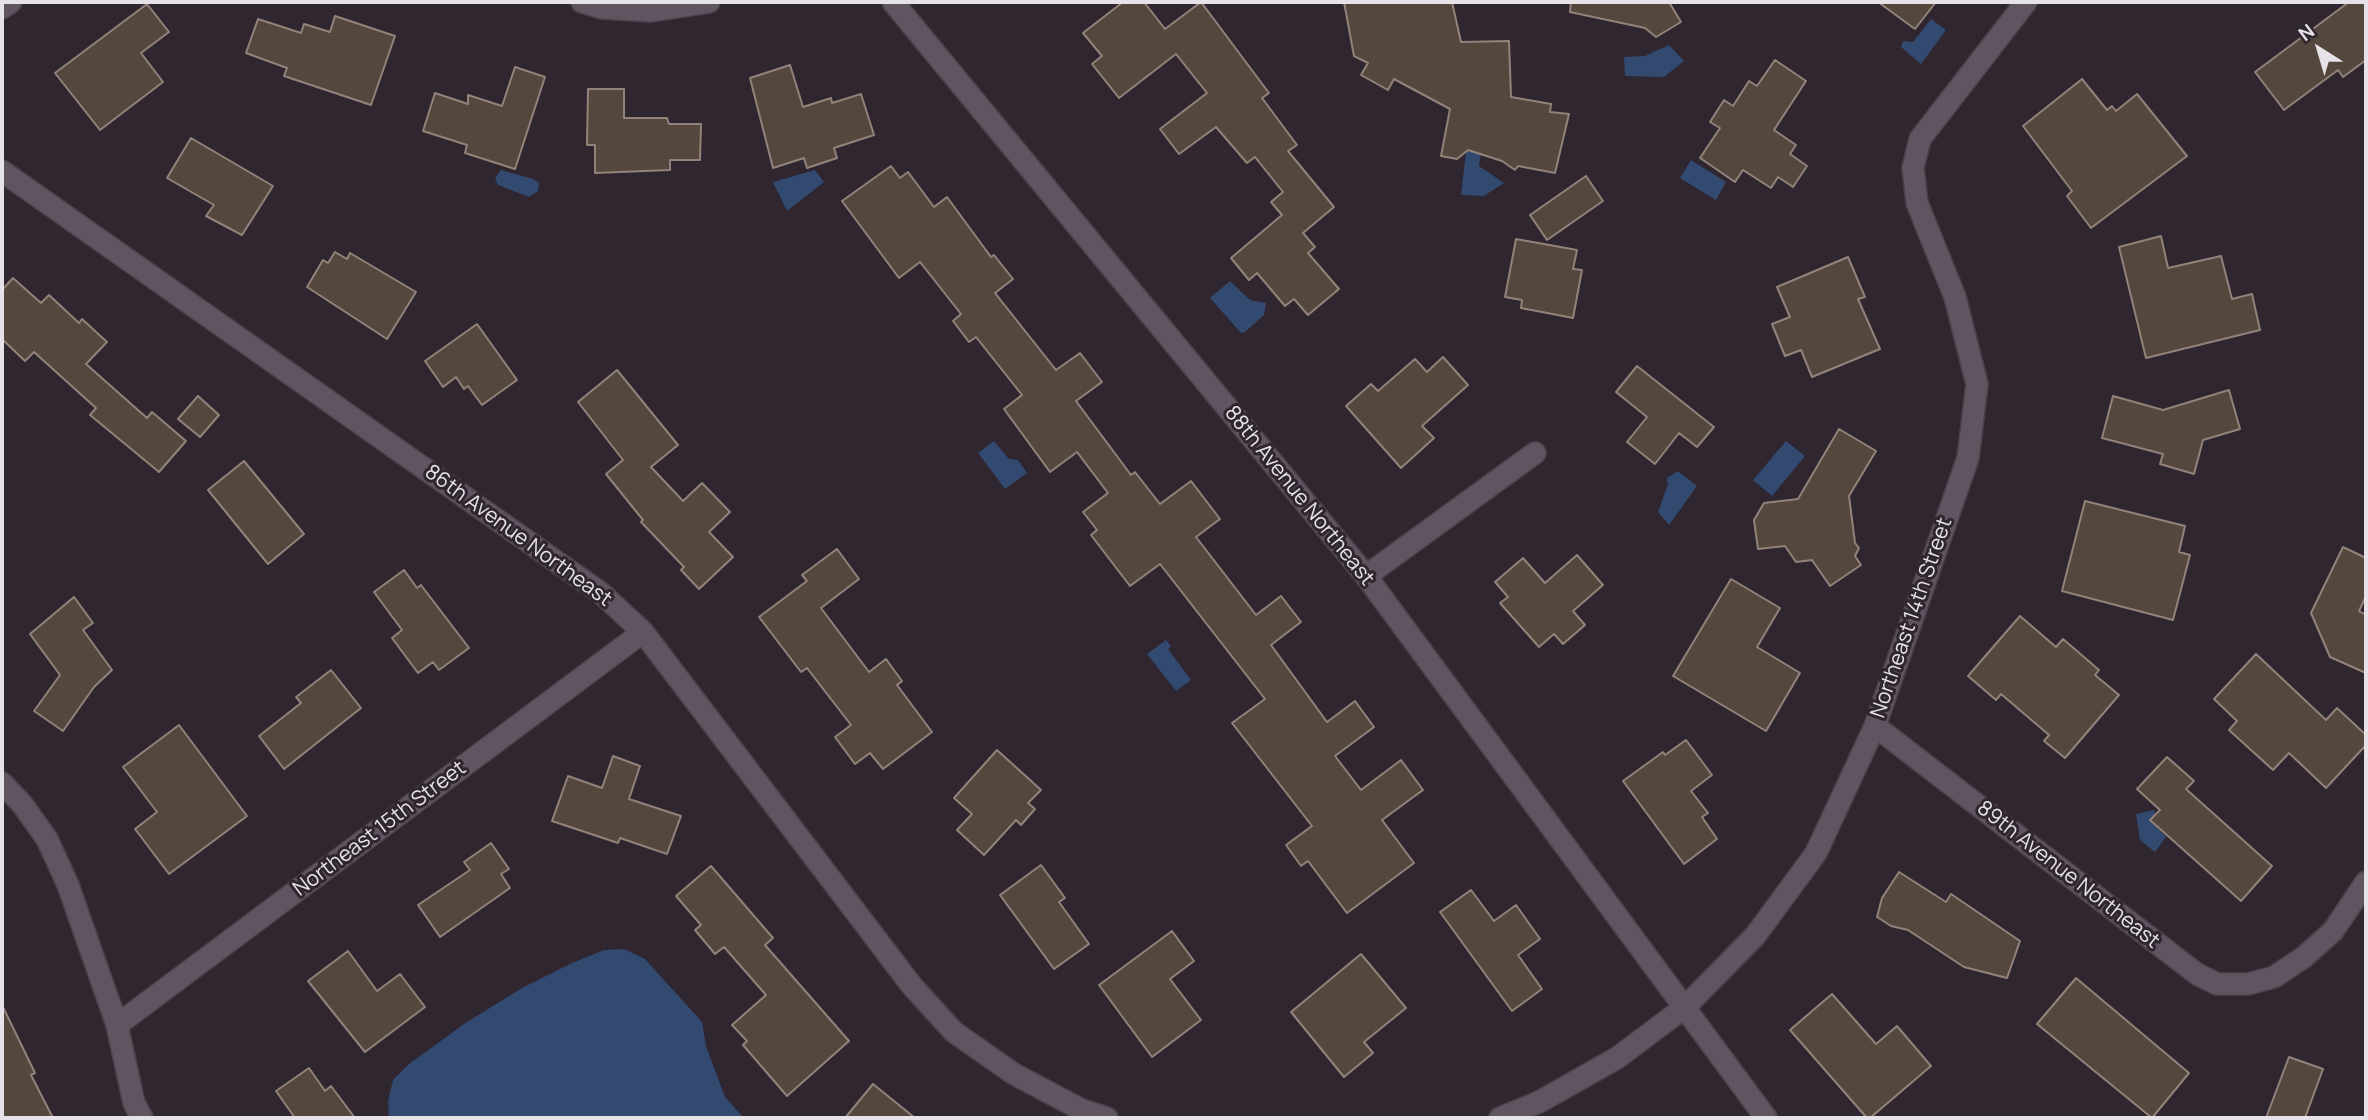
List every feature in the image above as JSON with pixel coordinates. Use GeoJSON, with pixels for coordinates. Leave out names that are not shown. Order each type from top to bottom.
{"type":"FeatureCollection","features":[{"type":"Feature","properties":{"kind":"street"},"geometry":{"type":"LineString","coordinates":[[2,8],[11,2]]}},
{"type":"Feature","properties":{"kind":"street"},"geometry":{"type":"LineString","coordinates":[[583,2],[602,8],[651,10],[709,2]]}},
{"type":"Feature","properties":{"kind":"street","name":"88th Avenue Northeast"},"geometry":{"type":"LineString","coordinates":[[893,2],[1366,576],[1766,1118]]}},
{"type":"Feature","properties":{"kind":"street","name":"Northeast 14th Street"},"geometry":{"type":"LineString","coordinates":[[1500,1118],[1539,1102],[1617,1058],[1685,1007],[1755,936],[1816,853],[1875,726],[1968,458],[1976,384],[1955,297],[1917,203],[1913,167],[1920,139],[2026,2]]}},
{"type":"Feature","properties":{"kind":"street","name":"86th Avenue Northeast"},"geometry":{"type":"LineString","coordinates":[[2,171],[601,593],[643,632],[912,986],[954,1032],[1014,1074],[1082,1111],[1108,1118]]}},
{"type":"Feature","properties":{"kind":"street"},"geometry":{"type":"LineString","coordinates":[[1366,576],[1535,453]]}},
{"type":"Feature","properties":{"kind":"street","name":"Northeast 15th Street"},"geometry":{"type":"LineString","coordinates":[[117,1026],[643,632]]}},
{"type":"Feature","properties":{"kind":"street","name":"89th Avenue Northeast"},"geometry":{"type":"LineString","coordinates":[[1875,726],[2197,974],[2217,984],[2248,984],[2274,977],[2304,957],[2333,931],[2366,882]]}},
{"type":"Feature","properties":{"kind":"street"},"geometry":{"type":"LineString","coordinates":[[2,783],[22,804],[47,839],[68,884],[117,1026],[134,1103],[142,1118]]}},
{"type":"Feature","properties":{"kind":"water"},"geometry":{"type":"Polygon","coordinates":[[[1931,19],[1946,30],[1921,64],[1901,47],[1903,41],[1913,42],[1931,19]]]}},
{"type":"Feature","properties":{"kind":"water"},"geometry":{"type":"Polygon","coordinates":[[[1669,45],[1684,61],[1664,77],[1625,76],[1624,57],[1645,56],[1669,45]]]}},
{"type":"Feature","properties":{"kind":"water"},"geometry":{"type":"Polygon","coordinates":[[[1467,144],[1482,146],[1479,166],[1504,183],[1484,196],[1461,195],[1467,144]]]}},
{"type":"Feature","properties":{"kind":"water"},"geometry":{"type":"Polygon","coordinates":[[[1691,160],[1726,182],[1716,200],[1680,178],[1691,160]]]}},
{"type":"Feature","properties":{"kind":"water"},"geometry":{"type":"Polygon","coordinates":[[[501,170],[533,179],[539,183],[538,191],[529,197],[498,185],[495,178],[501,170]]]}},
{"type":"Feature","properties":{"kind":"water"},"geometry":{"type":"Polygon","coordinates":[[[815,170],[824,182],[787,211],[773,182],[815,170]]]}},
{"type":"Feature","properties":{"kind":"water"},"geometry":{"type":"Polygon","coordinates":[[[1230,281],[1250,300],[1266,303],[1264,315],[1245,332],[1241,333],[1210,298],[1230,281]]]}},
{"type":"Feature","properties":{"kind":"water"},"geometry":{"type":"Polygon","coordinates":[[[994,441],[1009,459],[1018,460],[1027,473],[1005,489],[978,453],[994,441]]]}},
{"type":"Feature","properties":{"kind":"water"},"geometry":{"type":"Polygon","coordinates":[[[1786,441],[1805,456],[1772,496],[1753,480],[1786,441]]]}},
{"type":"Feature","properties":{"kind":"water"},"geometry":{"type":"Polygon","coordinates":[[[1678,471],[1697,486],[1669,525],[1658,512],[1668,484],[1667,478],[1678,471]]]}},
{"type":"Feature","properties":{"kind":"water"},"geometry":{"type":"Polygon","coordinates":[[[1166,640],[1171,646],[1168,649],[1191,680],[1176,691],[1147,654],[1166,640]]]}},
{"type":"Feature","properties":{"kind":"water"},"geometry":{"type":"Polygon","coordinates":[[[2154,810],[2156,826],[2166,837],[2155,852],[2140,840],[2136,814],[2154,810]]]}},
{"type":"Feature","properties":{"kind":"water"},"geometry":{"type":"Polygon","coordinates":[[[624,949],[645,959],[702,1022],[706,1046],[725,1097],[744,1118],[389,1118],[388,1101],[393,1080],[409,1064],[464,1024],[522,988],[572,963],[604,950],[624,949]]]}},
{"type":"Feature","properties":{"kind":"building"},"geometry":{"type":"Polygon","coordinates":[[[1123,2],[1144,2],[1165,29],[1201,2],[1269,93],[1262,98],[1297,145],[1288,151],[1334,207],[1303,233],[1315,247],[1308,253],[1339,289],[1308,315],[1294,299],[1285,306],[1257,273],[1249,280],[1231,258],[1282,215],[1271,202],[1283,192],[1255,157],[1247,163],[1216,127],[1179,154],[1160,129],[1207,93],[1176,54],[1119,98],[1092,64],[1102,56],[1083,33],[1123,2]]]}},
{"type":"Feature","properties":{"kind":"building"},"geometry":{"type":"Polygon","coordinates":[[[1344,2],[1452,2],[1461,42],[1509,41],[1511,97],[1551,104],[1550,112],[1569,114],[1555,173],[1518,166],[1515,170],[1502,161],[1468,150],[1457,159],[1441,156],[1450,109],[1394,79],[1388,90],[1361,75],[1368,63],[1354,56],[1344,2]]]}},
{"type":"Feature","properties":{"kind":"building"},"geometry":{"type":"Polygon","coordinates":[[[1571,2],[1669,2],[1681,22],[1656,37],[1645,28],[1570,12],[1571,2]]]}},
{"type":"Feature","properties":{"kind":"building"},"geometry":{"type":"Polygon","coordinates":[[[1878,2],[1936,2],[1915,29],[1878,2]]]}},
{"type":"Feature","properties":{"kind":"building"},"geometry":{"type":"Polygon","coordinates":[[[2349,2],[2366,2],[2366,60],[2343,77],[2338,70],[2284,110],[2255,72],[2349,2]]]}},
{"type":"Feature","properties":{"kind":"building"},"geometry":{"type":"Polygon","coordinates":[[[147,4],[169,32],[141,53],[163,82],[100,130],[55,73],[147,4]]]}},
{"type":"Feature","properties":{"kind":"building"},"geometry":{"type":"Polygon","coordinates":[[[335,16],[395,36],[371,105],[284,76],[287,68],[246,53],[258,19],[301,33],[304,24],[330,32],[335,16]]]}},
{"type":"Feature","properties":{"kind":"building"},"geometry":{"type":"Polygon","coordinates":[[[1775,60],[1806,81],[1774,130],[1796,145],[1790,154],[1807,166],[1793,187],[1778,177],[1771,188],[1743,170],[1735,182],[1700,158],[1720,128],[1710,122],[1724,100],[1733,106],[1749,81],[1757,86],[1775,60]]]}},
{"type":"Feature","properties":{"kind":"building"},"geometry":{"type":"Polygon","coordinates":[[[790,65],[803,107],[831,98],[832,103],[861,94],[874,135],[834,148],[837,158],[807,168],[804,158],[773,168],[750,78],[790,65]]]}},
{"type":"Feature","properties":{"kind":"building"},"geometry":{"type":"Polygon","coordinates":[[[515,67],[545,77],[515,169],[465,153],[467,145],[423,131],[435,93],[468,104],[468,95],[502,106],[515,67]]]}},
{"type":"Feature","properties":{"kind":"building"},"geometry":{"type":"Polygon","coordinates":[[[2082,79],[2107,110],[2112,106],[2116,111],[2137,94],[2187,156],[2091,228],[2067,196],[2072,191],[2023,126],[2082,79]]]}},
{"type":"Feature","properties":{"kind":"building"},"geometry":{"type":"Polygon","coordinates":[[[588,89],[624,89],[624,118],[667,118],[669,124],[701,124],[700,160],[670,160],[670,170],[595,173],[595,145],[587,145],[588,89]]]}},
{"type":"Feature","properties":{"kind":"building"},"geometry":{"type":"Polygon","coordinates":[[[191,138],[273,186],[242,235],[206,216],[214,205],[167,178],[191,138]]]}},
{"type":"Feature","properties":{"kind":"building"},"geometry":{"type":"Polygon","coordinates":[[[891,166],[900,178],[908,172],[934,207],[947,197],[991,257],[994,255],[1013,279],[995,293],[1056,370],[1080,353],[1102,382],[1076,401],[1131,475],[1135,472],[1160,504],[1191,481],[1220,519],[1196,537],[1256,615],[1281,596],[1301,622],[1271,645],[1327,722],[1355,701],[1374,727],[1335,756],[1361,790],[1401,760],[1423,790],[1382,820],[1414,863],[1347,913],[1308,861],[1301,866],[1286,845],[1312,826],[1232,723],[1265,699],[1160,564],[1130,586],[1091,535],[1097,530],[1083,512],[1108,493],[1077,452],[1050,472],[1004,409],[1022,395],[976,337],[969,342],[953,321],[961,314],[920,262],[899,278],[842,201],[891,166]]]}},
{"type":"Feature","properties":{"kind":"building"},"geometry":{"type":"Polygon","coordinates":[[[1586,176],[1603,201],[1547,240],[1530,215],[1586,176]]]}},
{"type":"Feature","properties":{"kind":"building"},"geometry":{"type":"Polygon","coordinates":[[[2161,236],[2168,268],[2221,256],[2232,299],[2252,294],[2260,330],[2146,358],[2119,247],[2161,236]]]}},
{"type":"Feature","properties":{"kind":"building"},"geometry":{"type":"Polygon","coordinates":[[[1516,239],[1577,250],[1573,269],[1582,270],[1573,318],[1521,308],[1522,300],[1505,297],[1516,239]]]}},
{"type":"Feature","properties":{"kind":"building"},"geometry":{"type":"Polygon","coordinates":[[[335,252],[347,259],[350,253],[416,292],[387,339],[307,287],[323,260],[328,263],[335,252]]]}},
{"type":"Feature","properties":{"kind":"building"},"geometry":{"type":"Polygon","coordinates":[[[1848,257],[1865,297],[1858,299],[1880,349],[1812,377],[1801,350],[1785,356],[1772,324],[1790,317],[1777,287],[1848,257]]]}},
{"type":"Feature","properties":{"kind":"building"},"geometry":{"type":"Polygon","coordinates":[[[13,278],[41,303],[49,295],[79,323],[82,319],[107,342],[86,364],[147,418],[152,412],[186,441],[159,472],[90,415],[96,408],[34,352],[25,361],[2,339],[2,290],[13,278]]]}},
{"type":"Feature","properties":{"kind":"building"},"geometry":{"type":"Polygon","coordinates":[[[477,324],[517,380],[482,405],[468,386],[464,389],[456,377],[443,387],[425,361],[477,324]]]}},
{"type":"Feature","properties":{"kind":"building"},"geometry":{"type":"Polygon","coordinates":[[[1443,357],[1468,385],[1422,426],[1434,438],[1401,468],[1346,406],[1371,384],[1378,391],[1415,359],[1427,372],[1443,357]]]}},
{"type":"Feature","properties":{"kind":"building"},"geometry":{"type":"Polygon","coordinates":[[[1637,366],[1714,427],[1697,447],[1679,433],[1655,464],[1627,442],[1647,417],[1616,392],[1637,366]]]}},
{"type":"Feature","properties":{"kind":"building"},"geometry":{"type":"Polygon","coordinates":[[[617,370],[678,445],[651,467],[683,501],[702,483],[730,512],[709,532],[733,557],[699,589],[681,570],[684,567],[641,522],[643,520],[606,474],[623,460],[578,402],[617,370]]]}},
{"type":"Feature","properties":{"kind":"building"},"geometry":{"type":"Polygon","coordinates":[[[2229,390],[2240,429],[2203,440],[2194,474],[2160,464],[2163,454],[2102,438],[2113,396],[2163,410],[2229,390]]]}},
{"type":"Feature","properties":{"kind":"building"},"geometry":{"type":"Polygon","coordinates":[[[198,396],[219,415],[200,437],[178,419],[198,396]]]}},
{"type":"Feature","properties":{"kind":"building"},"geometry":{"type":"Polygon","coordinates":[[[1839,429],[1876,451],[1849,496],[1855,543],[1859,548],[1855,556],[1861,565],[1830,586],[1812,560],[1796,562],[1785,546],[1758,549],[1754,520],[1764,503],[1798,499],[1839,429]]]}},
{"type":"Feature","properties":{"kind":"building"},"geometry":{"type":"Polygon","coordinates":[[[244,461],[304,534],[268,564],[208,490],[244,461]]]}},
{"type":"Feature","properties":{"kind":"building"},"geometry":{"type":"Polygon","coordinates":[[[2085,501],[2185,526],[2179,552],[2190,555],[2173,620],[2062,591],[2085,501]]]}},
{"type":"Feature","properties":{"kind":"building"},"geometry":{"type":"Polygon","coordinates":[[[2343,547],[2366,558],[2366,596],[2359,611],[2366,615],[2366,673],[2330,657],[2311,613],[2343,547]]]}},
{"type":"Feature","properties":{"kind":"building"},"geometry":{"type":"Polygon","coordinates":[[[837,549],[859,579],[821,608],[869,672],[886,659],[902,681],[897,685],[932,732],[883,769],[870,753],[855,764],[835,737],[851,725],[807,668],[801,672],[759,617],[807,581],[802,575],[837,549]]]}},
{"type":"Feature","properties":{"kind":"building"},"geometry":{"type":"Polygon","coordinates":[[[1577,555],[1603,585],[1573,611],[1585,625],[1563,644],[1554,634],[1539,647],[1500,603],[1508,597],[1495,582],[1523,558],[1545,583],[1577,555]]]}},
{"type":"Feature","properties":{"kind":"building"},"geometry":{"type":"Polygon","coordinates":[[[404,570],[417,588],[421,585],[469,648],[439,670],[433,662],[418,673],[392,638],[402,630],[374,592],[404,570]]]}},
{"type":"Feature","properties":{"kind":"building"},"geometry":{"type":"Polygon","coordinates":[[[1731,579],[1780,608],[1757,647],[1800,673],[1766,731],[1673,676],[1731,579]]]}},
{"type":"Feature","properties":{"kind":"building"},"geometry":{"type":"Polygon","coordinates":[[[74,597],[93,623],[83,630],[112,670],[94,687],[63,731],[34,711],[60,675],[30,634],[74,597]]]}},
{"type":"Feature","properties":{"kind":"building"},"geometry":{"type":"Polygon","coordinates":[[[2020,616],[2056,647],[2063,639],[2099,670],[2095,675],[2119,695],[2065,758],[2044,741],[2049,735],[2001,694],[1996,700],[1968,676],[2020,616]]]}},
{"type":"Feature","properties":{"kind":"building"},"geometry":{"type":"Polygon","coordinates":[[[2256,654],[2326,720],[2337,708],[2366,735],[2366,745],[2326,788],[2289,753],[2273,770],[2229,730],[2237,721],[2214,699],[2256,654]]]}},
{"type":"Feature","properties":{"kind":"building"},"geometry":{"type":"Polygon","coordinates":[[[331,670],[361,708],[284,769],[259,736],[301,703],[296,697],[331,670]]]}},
{"type":"Feature","properties":{"kind":"building"},"geometry":{"type":"Polygon","coordinates":[[[179,725],[247,816],[169,874],[135,829],[157,812],[123,767],[179,725]]]}},
{"type":"Feature","properties":{"kind":"building"},"geometry":{"type":"Polygon","coordinates":[[[1686,740],[1712,775],[1691,791],[1708,813],[1702,817],[1717,839],[1684,864],[1623,781],[1663,752],[1665,755],[1686,740]]]}},
{"type":"Feature","properties":{"kind":"building"},"geometry":{"type":"Polygon","coordinates":[[[997,750],[1041,790],[1028,803],[1035,809],[1021,825],[1016,820],[984,855],[957,830],[972,814],[954,798],[997,750]]]}},
{"type":"Feature","properties":{"kind":"building"},"geometry":{"type":"Polygon","coordinates":[[[613,756],[640,766],[629,799],[681,816],[667,854],[620,838],[618,843],[552,821],[568,776],[602,788],[613,756]]]}},
{"type":"Feature","properties":{"kind":"building"},"geometry":{"type":"Polygon","coordinates":[[[2167,757],[2194,781],[2186,789],[2272,866],[2241,901],[2150,820],[2160,810],[2137,789],[2167,757]]]}},
{"type":"Feature","properties":{"kind":"building"},"geometry":{"type":"Polygon","coordinates":[[[491,843],[509,869],[501,874],[510,888],[440,937],[418,905],[470,870],[464,862],[491,843]]]}},
{"type":"Feature","properties":{"kind":"building"},"geometry":{"type":"Polygon","coordinates":[[[1041,865],[1065,898],[1059,902],[1089,944],[1054,969],[1000,895],[1041,865]]]}},
{"type":"Feature","properties":{"kind":"building"},"geometry":{"type":"Polygon","coordinates":[[[711,866],[773,938],[765,945],[849,1041],[787,1096],[743,1045],[747,1041],[732,1025],[766,995],[724,947],[715,954],[695,930],[701,925],[676,896],[711,866]]]}},
{"type":"Feature","properties":{"kind":"building"},"geometry":{"type":"Polygon","coordinates":[[[1899,872],[1946,902],[1951,894],[2020,941],[2007,978],[1964,967],[1908,930],[1891,926],[1877,917],[1882,898],[1899,872]]]}},
{"type":"Feature","properties":{"kind":"building"},"geometry":{"type":"Polygon","coordinates":[[[1471,890],[1494,921],[1516,905],[1540,939],[1518,955],[1542,989],[1512,1011],[1440,912],[1471,890]]]}},
{"type":"Feature","properties":{"kind":"building"},"geometry":{"type":"Polygon","coordinates":[[[1172,931],[1194,961],[1170,979],[1201,1020],[1152,1057],[1099,985],[1172,931]]]}},
{"type":"Feature","properties":{"kind":"building"},"geometry":{"type":"Polygon","coordinates":[[[348,951],[377,991],[400,974],[425,1007],[365,1052],[308,981],[348,951]]]}},
{"type":"Feature","properties":{"kind":"building"},"geometry":{"type":"Polygon","coordinates":[[[1361,954],[1406,1008],[1364,1042],[1373,1053],[1344,1077],[1291,1012],[1361,954]]]}},
{"type":"Feature","properties":{"kind":"building"},"geometry":{"type":"Polygon","coordinates":[[[2076,978],[2189,1073],[2152,1118],[2037,1024],[2076,978]]]}},
{"type":"Feature","properties":{"kind":"building"},"geometry":{"type":"Polygon","coordinates":[[[1832,994],[1876,1044],[1897,1026],[1931,1066],[1870,1118],[1867,1118],[1790,1030],[1832,994]]]}},
{"type":"Feature","properties":{"kind":"building"},"geometry":{"type":"Polygon","coordinates":[[[2,1005],[35,1073],[31,1075],[53,1118],[2,1118],[2,1005]]]}},
{"type":"Feature","properties":{"kind":"building"},"geometry":{"type":"Polygon","coordinates":[[[2289,1057],[2323,1069],[2305,1118],[2266,1118],[2289,1057]]]}},
{"type":"Feature","properties":{"kind":"building"},"geometry":{"type":"Polygon","coordinates":[[[309,1068],[325,1091],[331,1086],[355,1118],[295,1118],[276,1091],[309,1068]]]}},
{"type":"Feature","properties":{"kind":"building"},"geometry":{"type":"Polygon","coordinates":[[[873,1084],[915,1118],[845,1118],[873,1084]]]}}]}
